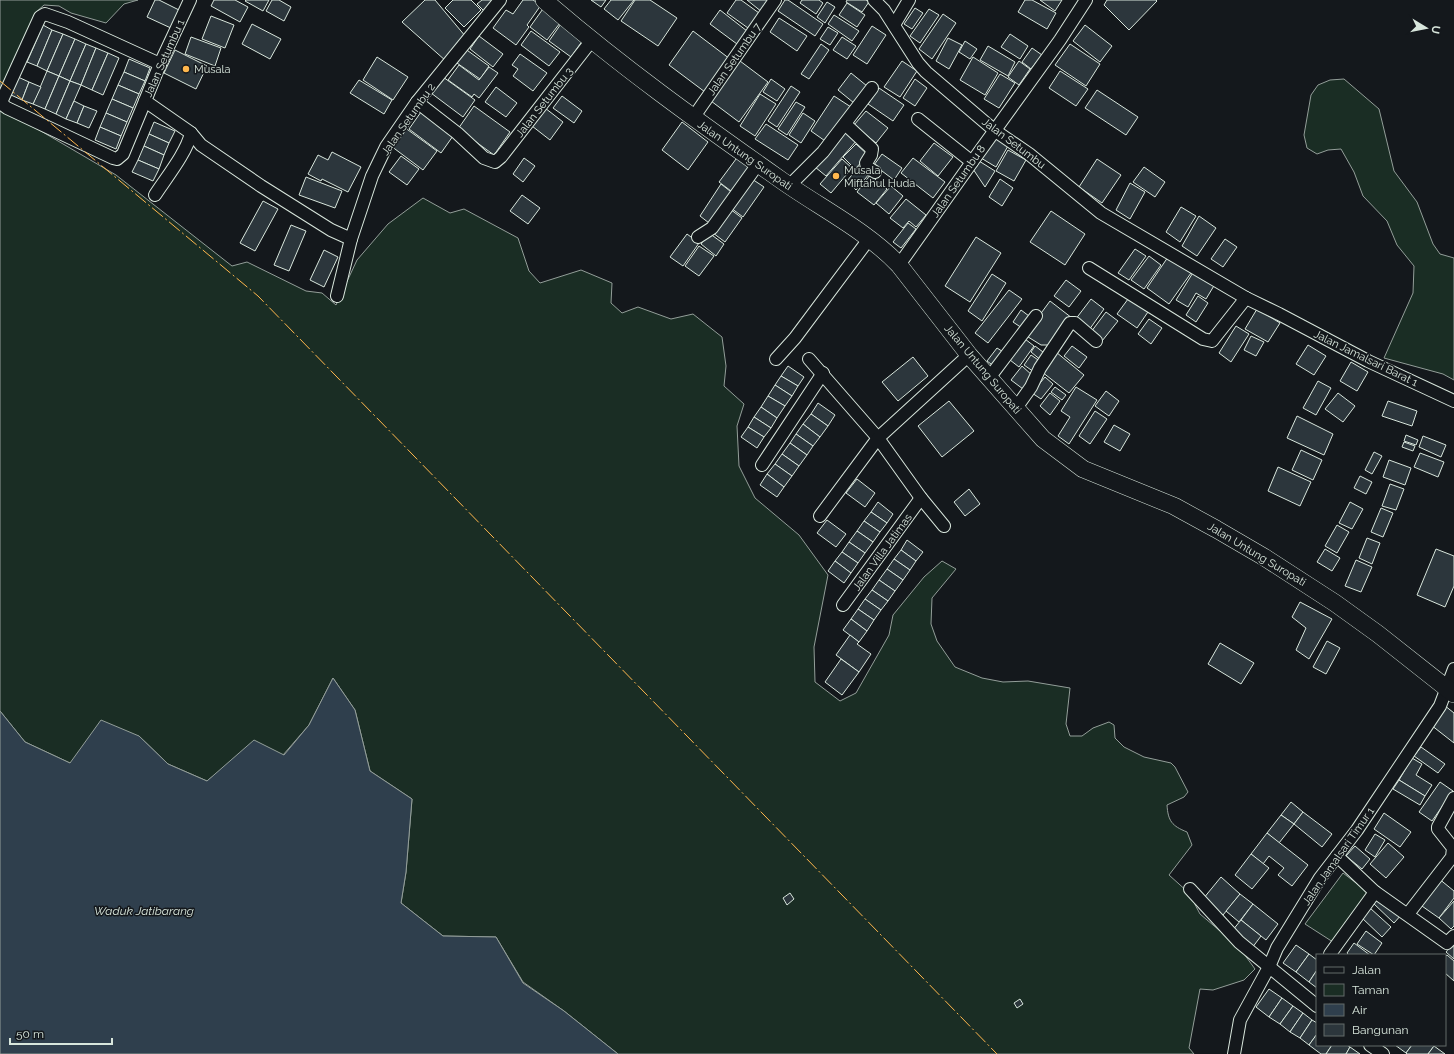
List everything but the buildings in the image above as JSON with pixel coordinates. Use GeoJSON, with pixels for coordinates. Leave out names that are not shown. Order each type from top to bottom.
{"type":"FeatureCollection","features":[{"type":"Feature","properties":{"kind":"main road","name":"Jalan Untung Suropati"},"geometry":{"type":"LineString","coordinates":[[544,0],[592,40],[693,118],[890,255],[988,378],[1043,438],[1084,469],[1174,506],[1264,557],[1372,629],[1450,691]]}},
{"type":"Feature","properties":{"kind":"street","name":"Jalan Setumbu 1"},"geometry":{"type":"LineString","coordinates":[[190,0],[160,64],[145,101],[194,136]]}},
{"type":"Feature","properties":{"kind":"street","name":"Jalan Setumbu 2"},"geometry":{"type":"LineString","coordinates":[[336,296],[351,239],[372,176],[386,146],[417,102],[500,0]]}},
{"type":"Feature","properties":{"kind":"street","name":"Jalan Setumbu 7"},"geometry":{"type":"LineString","coordinates":[[693,118],[775,0]]}},
{"type":"Feature","properties":{"kind":"street","name":"Jalan Setumbu"},"geometry":{"type":"LineString","coordinates":[[874,0],[884,10],[918,63],[926,72],[994,130],[1029,154],[1101,213],[1246,298]]}},
{"type":"Feature","properties":{"kind":"street"},"geometry":{"type":"LineString","coordinates":[[894,25],[909,0]]}},
{"type":"Feature","properties":{"kind":"street","name":"Jalan Setumbu 8"},"geometry":{"type":"LineString","coordinates":[[899,265],[994,130],[1060,40],[1086,0]]}},
{"type":"Feature","properties":{"kind":"street"},"geometry":{"type":"LineString","coordinates":[[145,101],[123,154],[117,159],[7,108],[3,105],[2,100],[40,17],[45,14],[68,22],[160,64]]}},
{"type":"Feature","properties":{"kind":"street","name":"Jalan Setumbu 3"},"geometry":{"type":"LineString","coordinates":[[417,102],[457,133],[484,158],[495,162],[501,157],[592,40]]}},
{"type":"Feature","properties":{"kind":"street"},"geometry":{"type":"LineString","coordinates":[[789,186],[822,152],[872,88]]}},
{"type":"Feature","properties":{"kind":"street"},"geometry":{"type":"LineString","coordinates":[[918,119],[972,162]]}},
{"type":"Feature","properties":{"kind":"street"},"geometry":{"type":"LineString","coordinates":[[845,124],[872,150],[866,163],[867,167],[875,172]]}},
{"type":"Feature","properties":{"kind":"street"},"geometry":{"type":"LineString","coordinates":[[155,195],[194,136],[201,145],[261,186],[331,230],[351,239]]}},
{"type":"Feature","properties":{"kind":"street"},"geometry":{"type":"LineString","coordinates":[[698,237],[712,228],[758,164]]}},
{"type":"Feature","properties":{"kind":"street"},"geometry":{"type":"LineString","coordinates":[[776,359],[800,332],[869,239]]}},
{"type":"Feature","properties":{"kind":"street"},"geometry":{"type":"LineString","coordinates":[[1089,268],[1202,339],[1212,341],[1246,298]]}},
{"type":"Feature","properties":{"kind":"street","name":"Jalan Jamalsari Barat 1"},"geometry":{"type":"LineString","coordinates":[[1246,298],[1368,361],[1454,401]]}},
{"type":"Feature","properties":{"kind":"street"},"geometry":{"type":"LineString","coordinates":[[988,378],[1036,316]]}},
{"type":"Feature","properties":{"kind":"street"},"geometry":{"type":"LineString","coordinates":[[1016,408],[1031,388],[1040,368],[1070,323],[1075,324],[1096,341]]}},
{"type":"Feature","properties":{"kind":"street"},"geometry":{"type":"LineString","coordinates":[[820,516],[878,438],[969,355]]}},
{"type":"Feature","properties":{"kind":"street"},"geometry":{"type":"LineString","coordinates":[[810,359],[878,438],[921,498],[944,526]]}},
{"type":"Feature","properties":{"kind":"street"},"geometry":{"type":"LineString","coordinates":[[762,466],[822,373]]}},
{"type":"Feature","properties":{"kind":"street","name":"Jalan Villa Jatimas"},"geometry":{"type":"LineString","coordinates":[[843,605],[921,498]]}},
{"type":"Feature","properties":{"kind":"street"},"geometry":{"type":"LineString","coordinates":[[1450,691],[1454,669]]}},
{"type":"Feature","properties":{"kind":"street","name":"Jalan Jamalsari Timur 1"},"geometry":{"type":"LineString","coordinates":[[1234,1054],[1240,1020],[1269,967],[1277,948],[1320,878],[1357,830],[1450,691]]}},
{"type":"Feature","properties":{"kind":"street"},"geometry":{"type":"LineString","coordinates":[[1408,914],[1452,857],[1453,848],[1438,827],[1454,798]]}},
{"type":"Feature","properties":{"kind":"street"},"geometry":{"type":"LineString","coordinates":[[1337,856],[1375,892],[1447,943],[1454,936]]}},
{"type":"Feature","properties":{"kind":"street"},"geometry":{"type":"LineString","coordinates":[[1190,889],[1239,942],[1316,1005]]}},
{"type":"Feature","properties":{"kind":"street"},"geometry":{"type":"LineString","coordinates":[[1330,954],[1375,892]]}},
{"type":"Feature","properties":{"kind":"street"},"geometry":{"type":"LineString","coordinates":[[1371,1046],[1383,1054]]}},
{"type":"Feature","properties":{"kind":"green space"},"geometry":{"type":"Polygon","coordinates":[[[0,0],[138,0],[124,4],[106,23],[71,13],[59,6],[44,5],[35,13],[0,97],[0,0]]]}},
{"type":"Feature","properties":{"kind":"green space"},"geometry":{"type":"Polygon","coordinates":[[[1344,79],[1379,109],[1394,171],[1417,202],[1433,244],[1440,254],[1454,258],[1454,380],[1443,374],[1384,358],[1413,293],[1414,266],[1397,245],[1387,221],[1363,196],[1354,172],[1341,149],[1328,150],[1317,154],[1307,148],[1304,135],[1311,95],[1318,85],[1330,80],[1344,79]]]}},
{"type":"Feature","properties":{"kind":"green space"},"geometry":{"type":"Polygon","coordinates":[[[0,107],[116,175],[232,266],[247,262],[306,291],[322,293],[336,305],[357,260],[388,224],[423,198],[450,213],[464,209],[518,238],[529,271],[540,283],[581,270],[612,283],[611,303],[622,313],[638,307],[671,319],[693,314],[722,337],[726,366],[724,386],[744,404],[737,426],[739,466],[755,498],[799,535],[828,575],[814,647],[815,682],[840,701],[856,693],[889,635],[893,615],[924,577],[942,561],[956,569],[932,598],[931,624],[937,641],[955,667],[982,678],[1003,682],[1028,681],[1070,688],[1066,724],[1070,736],[1082,736],[1093,728],[1109,722],[1114,725],[1115,738],[1124,747],[1144,757],[1171,763],[1175,767],[1188,792],[1184,797],[1167,805],[1168,815],[1174,825],[1187,832],[1192,845],[1169,875],[1189,893],[1200,914],[1239,947],[1255,969],[1244,980],[1213,990],[1200,989],[1189,1048],[1194,1054],[618,1054],[564,1011],[523,982],[496,937],[443,936],[401,903],[406,872],[412,799],[370,771],[355,710],[333,678],[309,725],[283,755],[228,764],[207,781],[168,764],[139,736],[70,763],[25,742],[0,711],[0,107]]]}},
{"type":"Feature","properties":{"kind":"green space"},"geometry":{"type":"Polygon","coordinates":[[[1343,873],[1368,892],[1333,942],[1305,924],[1343,873]]]}},
{"type":"Feature","properties":{"kind":"water","name":"Waduk Jatibarang"},"geometry":{"type":"Polygon","coordinates":[[[333,678],[355,710],[370,771],[412,799],[406,872],[401,903],[443,936],[496,937],[523,983],[564,1011],[618,1054],[0,1054],[0,711],[25,742],[70,763],[101,720],[139,736],[168,764],[207,781],[254,740],[284,755],[309,725],[333,678]]]}},
{"type":"Feature","properties":{"kind":"power"},"geometry":{"type":"LineString","coordinates":[[0,81],[258,296],[997,1054]]}},
{"type":"Feature","properties":{"kind":"place","name":"Musala"},"geometry":{"type":"Point","coordinates":[186,69]}},
{"type":"Feature","properties":{"kind":"place","name":"Musala Miftahul Huda"},"geometry":{"type":"Point","coordinates":[836,176]}}]}
